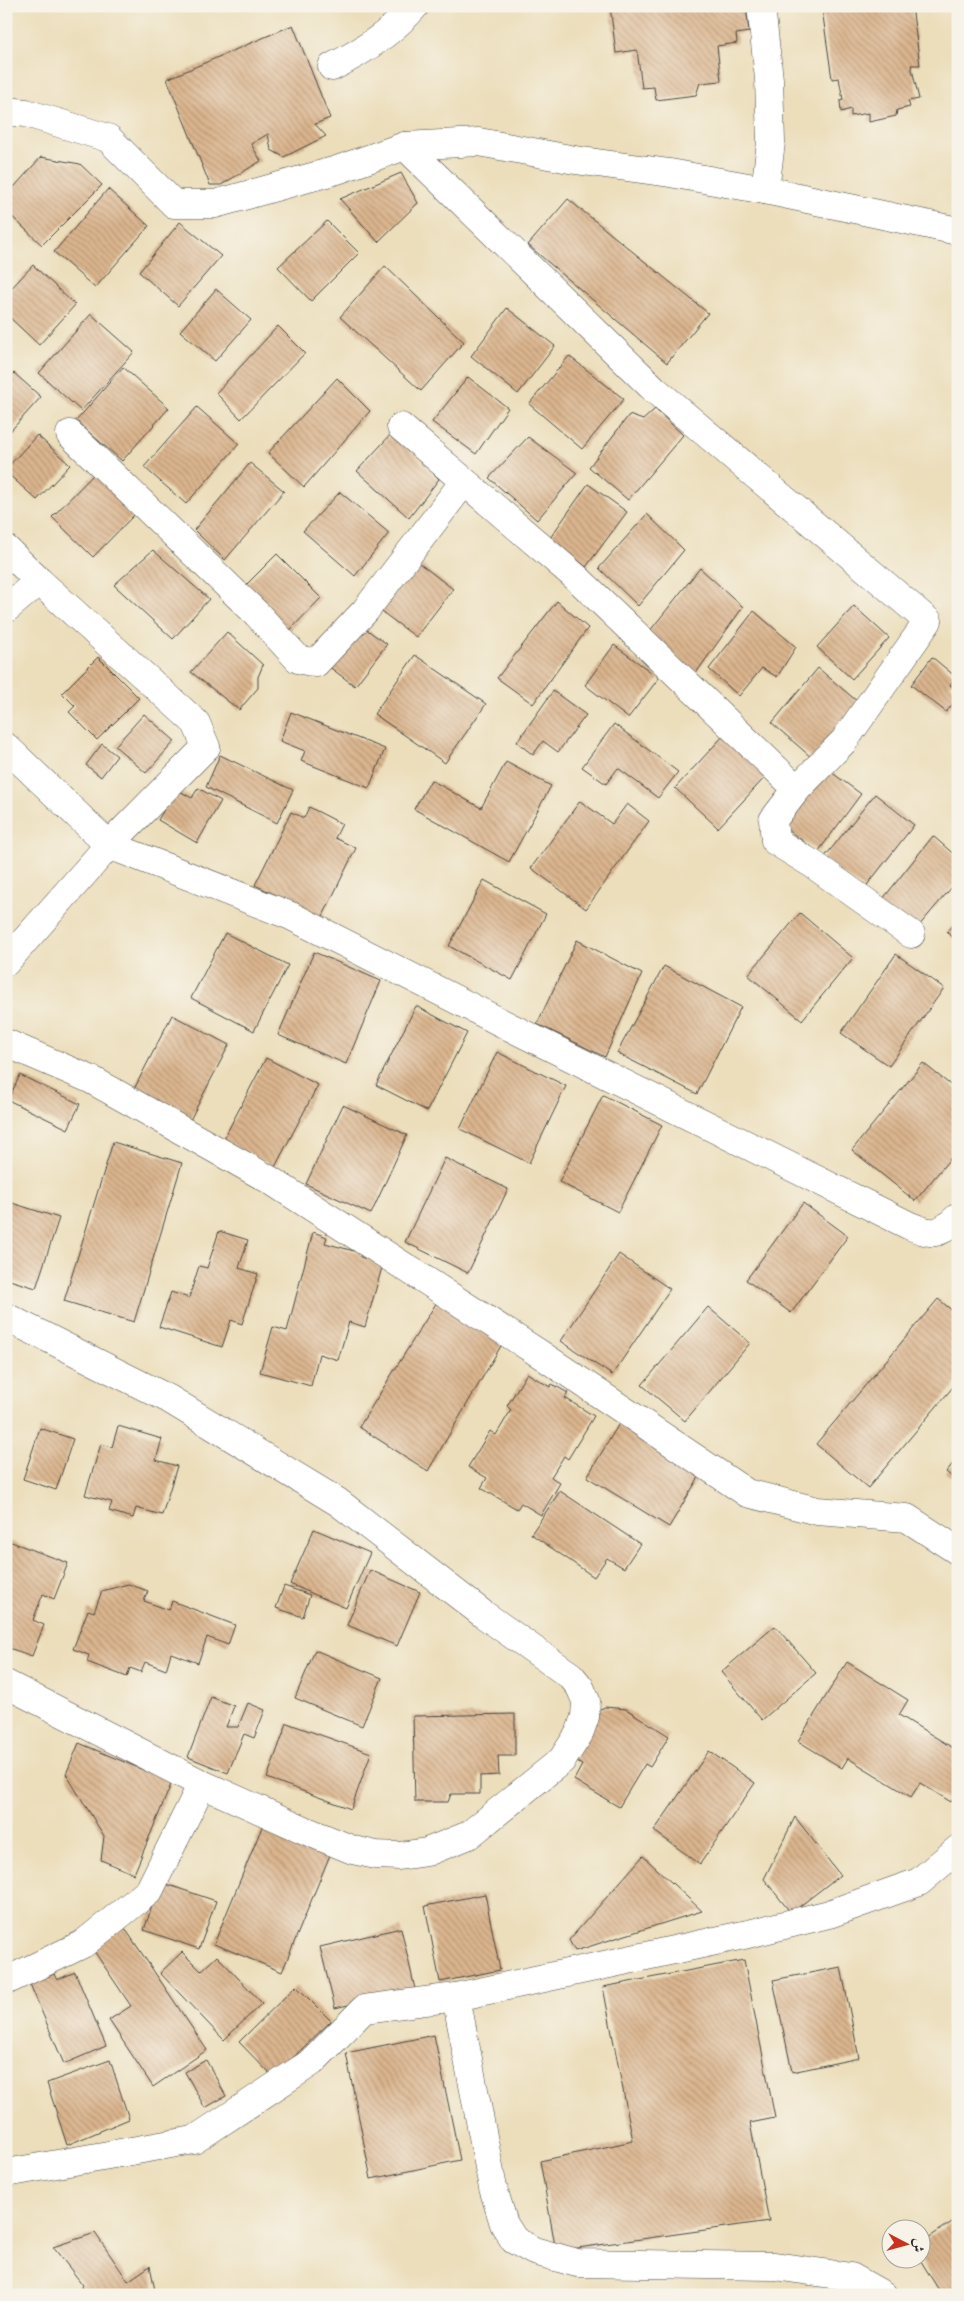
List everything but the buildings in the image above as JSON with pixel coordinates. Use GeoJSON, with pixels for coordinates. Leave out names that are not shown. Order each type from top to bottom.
{"type":"FeatureCollection","features":[{"type":"Feature","properties":{"kind":"street"},"geometry":{"type":"LineString","coordinates":[[332,66],[353,56],[404,18],[415,6]]}},
{"type":"Feature","properties":{"kind":"street"},"geometry":{"type":"LineString","coordinates":[[761,6],[769,79],[771,142],[765,190]]}},
{"type":"Feature","properties":{"kind":"street"},"geometry":{"type":"LineString","coordinates":[[6,111],[26,113],[108,138],[174,204],[215,204],[337,170],[405,146],[479,142],[575,160],[670,173],[765,190],[958,231]]}},
{"type":"Feature","properties":{"kind":"street"},"geometry":{"type":"LineString","coordinates":[[405,146],[655,390],[928,621],[844,741],[797,789],[773,820],[775,841],[814,865],[911,934]]}},
{"type":"Feature","properties":{"kind":"street"},"geometry":{"type":"LineString","coordinates":[[401,427],[578,579],[797,789]]}},
{"type":"Feature","properties":{"kind":"street"},"geometry":{"type":"LineString","coordinates":[[70,434],[257,614],[298,659],[316,663],[365,611],[464,483]]}},
{"type":"Feature","properties":{"kind":"street"},"geometry":{"type":"LineString","coordinates":[[6,549],[196,723],[206,747],[109,845],[6,962]]}},
{"type":"Feature","properties":{"kind":"street"},"geometry":{"type":"LineString","coordinates":[[6,609],[39,581]]}},
{"type":"Feature","properties":{"kind":"street"},"geometry":{"type":"LineString","coordinates":[[6,747],[109,845],[291,916],[908,1225],[930,1233],[946,1229],[958,1217]]}},
{"type":"Feature","properties":{"kind":"street"},"geometry":{"type":"LineString","coordinates":[[6,1043],[92,1080],[270,1180],[540,1354],[747,1493],[817,1511],[907,1518],[958,1551]]}},
{"type":"Feature","properties":{"kind":"street"},"geometry":{"type":"LineString","coordinates":[[6,1317],[169,1399],[338,1502],[482,1614],[560,1667],[580,1687],[586,1701],[585,1717],[579,1734],[562,1760],[469,1834],[427,1852],[399,1856],[376,1855],[353,1850],[309,1832],[202,1784],[6,1684]]}},
{"type":"Feature","properties":{"kind":"street"},"geometry":{"type":"LineString","coordinates":[[6,1981],[83,1944],[149,1891],[202,1784]]}},
{"type":"Feature","properties":{"kind":"street"},"geometry":{"type":"LineString","coordinates":[[6,2172],[194,2140],[312,2062],[364,2009],[456,1997],[748,1934],[829,1914],[919,1882],[958,1849]]}},
{"type":"Feature","properties":{"kind":"street"},"geometry":{"type":"LineString","coordinates":[[456,1997],[493,2188],[504,2224],[514,2240],[534,2251],[577,2263],[721,2263],[775,2266],[851,2277],[882,2295]]}}]}
